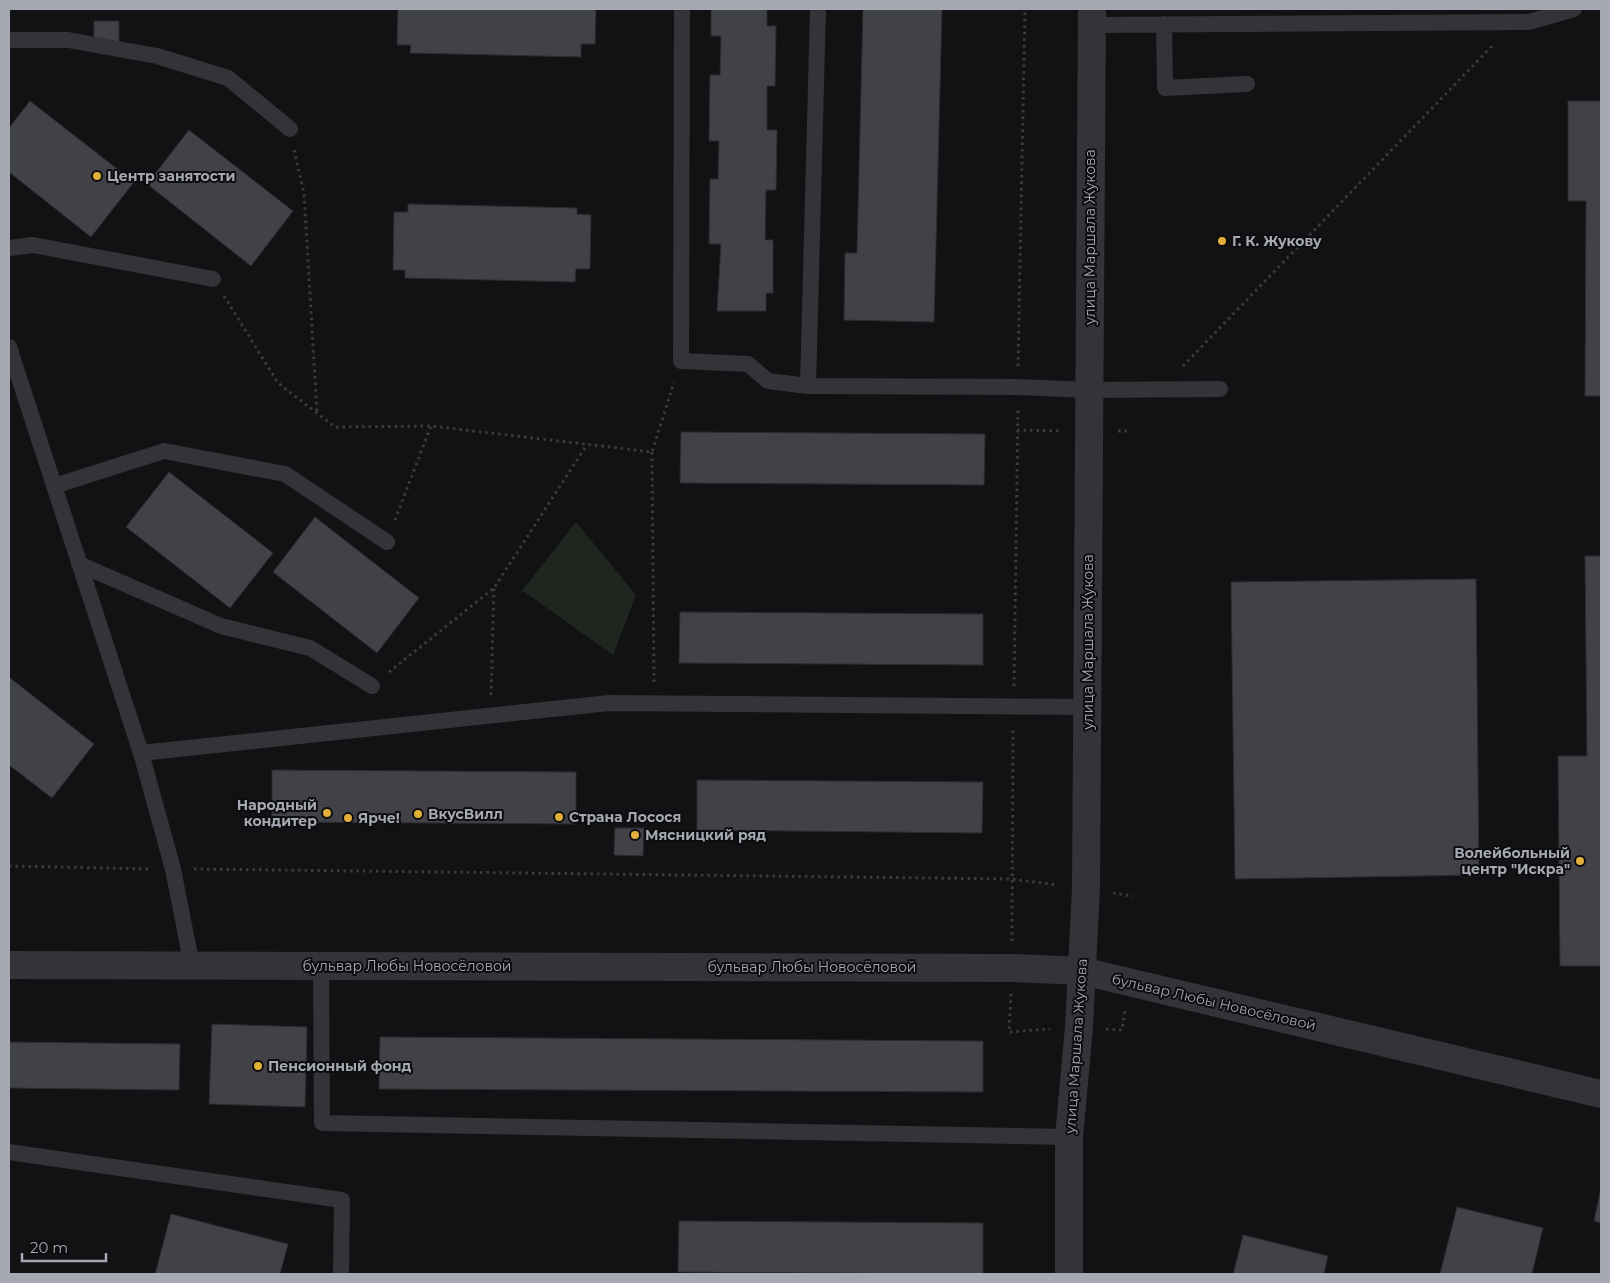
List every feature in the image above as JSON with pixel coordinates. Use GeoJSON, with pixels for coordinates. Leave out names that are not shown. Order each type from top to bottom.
{"type":"FeatureCollection","features":[{"type":"Feature","properties":{"kind":"street","name":"улица Маршала Жукова"},"geometry":{"type":"LineString","coordinates":[[1069,1274],[1069,1137],[1079,1027],[1086,888],[1092,17]]}},
{"type":"Feature","properties":{"kind":"street","name":"бульвар Любы Новосёловой"},"geometry":{"type":"LineString","coordinates":[[9,965],[1013,968],[1082,971],[1601,1094]]}},
{"type":"Feature","properties":{"kind":"lane"},"geometry":{"type":"LineString","coordinates":[[682,9],[681,361],[748,364],[768,381],[808,386],[1018,387],[1089,390],[1220,389]]}},
{"type":"Feature","properties":{"kind":"lane"},"geometry":{"type":"LineString","coordinates":[[808,386],[818,9]]}},
{"type":"Feature","properties":{"kind":"lane"},"geometry":{"type":"LineString","coordinates":[[1092,17],[1164,24],[1529,22],[1574,9]]}},
{"type":"Feature","properties":{"kind":"lane"},"geometry":{"type":"LineString","coordinates":[[1164,24],[1165,88],[1247,84]]}},
{"type":"Feature","properties":{"kind":"lane"},"geometry":{"type":"LineString","coordinates":[[9,40],[68,40],[157,56],[228,78],[290,129]]}},
{"type":"Feature","properties":{"kind":"lane"},"geometry":{"type":"LineString","coordinates":[[9,248],[33,245],[213,279]]}},
{"type":"Feature","properties":{"kind":"lane"},"geometry":{"type":"LineString","coordinates":[[9,347],[141,754],[174,869],[192,966]]}},
{"type":"Feature","properties":{"kind":"lane"},"geometry":{"type":"LineString","coordinates":[[54,486],[164,451],[285,474],[387,542]]}},
{"type":"Feature","properties":{"kind":"lane"},"geometry":{"type":"LineString","coordinates":[[79,564],[221,626],[310,648],[372,686]]}},
{"type":"Feature","properties":{"kind":"lane"},"geometry":{"type":"LineString","coordinates":[[141,754],[609,703],[1087,707]]}},
{"type":"Feature","properties":{"kind":"lane"},"geometry":{"type":"LineString","coordinates":[[320,966],[322,1123],[1069,1137]]}},
{"type":"Feature","properties":{"kind":"lane"},"geometry":{"type":"LineString","coordinates":[[9,1152],[342,1200],[341,1274]]}},
{"type":"Feature","properties":{"kind":"path"},"geometry":{"type":"LineString","coordinates":[[1025,9],[1011,879],[1013,968],[1009,1032],[1079,1027],[1122,1030]]}},
{"type":"Feature","properties":{"kind":"path"},"geometry":{"type":"LineString","coordinates":[[1179,369],[1514,22]]}},
{"type":"Feature","properties":{"kind":"path"},"geometry":{"type":"LineString","coordinates":[[290,129],[304,193],[317,413]]}},
{"type":"Feature","properties":{"kind":"path"},"geometry":{"type":"LineString","coordinates":[[213,279],[278,384],[335,427],[431,426],[586,446],[652,452]]}},
{"type":"Feature","properties":{"kind":"path"},"geometry":{"type":"LineString","coordinates":[[654,704],[652,452],[681,361]]}},
{"type":"Feature","properties":{"kind":"path"},"geometry":{"type":"LineString","coordinates":[[387,542],[431,426]]}},
{"type":"Feature","properties":{"kind":"path"},"geometry":{"type":"LineString","coordinates":[[372,686],[494,588],[586,446]]}},
{"type":"Feature","properties":{"kind":"path"},"geometry":{"type":"LineString","coordinates":[[491,716],[494,588]]}},
{"type":"Feature","properties":{"kind":"path"},"geometry":{"type":"LineString","coordinates":[[9,866],[1011,879],[1086,888],[1132,896]]}},
{"type":"Feature","properties":{"kind":"shaded area"},"geometry":{"type":"Polygon","coordinates":[[[576,522],[636,595],[613,655],[523,591],[518,596],[576,522]]]}},
{"type":"Feature","properties":{"kind":"building"},"geometry":{"type":"Polygon","coordinates":[[[398,9],[596,9],[595,44],[581,44],[581,57],[410,53],[411,45],[397,45],[398,9]]]}},
{"type":"Feature","properties":{"kind":"building"},"geometry":{"type":"Polygon","coordinates":[[[711,9],[767,9],[767,26],[776,26],[775,86],[767,86],[767,130],[777,130],[776,190],[766,190],[765,240],[773,240],[773,293],[766,293],[766,311],[717,311],[721,244],[709,244],[710,179],[718,179],[719,141],[709,141],[710,75],[720,75],[721,36],[711,36],[711,9]]]}},
{"type":"Feature","properties":{"kind":"building"},"geometry":{"type":"Polygon","coordinates":[[[863,9],[942,9],[934,322],[844,320],[845,253],[857,253],[863,9]]]}},
{"type":"Feature","properties":{"kind":"building"},"geometry":{"type":"Polygon","coordinates":[[[94,21],[119,21],[119,42],[94,40],[94,21]]]}},
{"type":"Feature","properties":{"kind":"building"},"geometry":{"type":"Polygon","coordinates":[[[30,101],[134,182],[91,237],[9,172],[9,128],[30,101]]]}},
{"type":"Feature","properties":{"kind":"building"},"geometry":{"type":"Polygon","coordinates":[[[1568,101],[1601,101],[1601,396],[1585,396],[1586,201],[1568,201],[1568,101]]]}},
{"type":"Feature","properties":{"kind":"building"},"geometry":{"type":"Polygon","coordinates":[[[189,130],[293,211],[251,266],[147,184],[189,130]]]}},
{"type":"Feature","properties":{"kind":"building"},"geometry":{"type":"Polygon","coordinates":[[[408,204],[577,208],[577,214],[591,215],[590,269],[576,269],[575,282],[405,278],[405,270],[393,270],[394,212],[408,212],[408,204]]]}},
{"type":"Feature","properties":{"kind":"building"},"geometry":{"type":"Polygon","coordinates":[[[681,432],[985,434],[984,485],[680,483],[681,432]]]}},
{"type":"Feature","properties":{"kind":"building"},"geometry":{"type":"Polygon","coordinates":[[[169,472],[273,553],[230,608],[126,527],[169,472]]]}},
{"type":"Feature","properties":{"kind":"building"},"geometry":{"type":"Polygon","coordinates":[[[315,517],[419,598],[377,653],[273,572],[315,517]]]}},
{"type":"Feature","properties":{"kind":"building","name":"Волейбольный центр \"Искра\""},"geometry":{"type":"Polygon","coordinates":[[[1585,556],[1601,556],[1601,966],[1560,966],[1558,756],[1587,756],[1585,556]]]}},
{"type":"Feature","properties":{"kind":"building"},"geometry":{"type":"Polygon","coordinates":[[[1476,579],[1479,875],[1235,879],[1231,582],[1476,579]]]}},
{"type":"Feature","properties":{"kind":"building"},"geometry":{"type":"Polygon","coordinates":[[[680,612],[983,614],[983,665],[679,663],[680,612]]]}},
{"type":"Feature","properties":{"kind":"building"},"geometry":{"type":"Polygon","coordinates":[[[9,677],[94,744],[52,798],[9,765],[9,677]]]}},
{"type":"Feature","properties":{"kind":"building"},"geometry":{"type":"Polygon","coordinates":[[[272,770],[576,772],[576,824],[272,822],[272,770]]]}},
{"type":"Feature","properties":{"kind":"building"},"geometry":{"type":"Polygon","coordinates":[[[697,780],[983,782],[982,833],[697,830],[697,780]]]}},
{"type":"Feature","properties":{"kind":"building"},"geometry":{"type":"Polygon","coordinates":[[[615,828],[644,828],[643,856],[614,855],[615,828]]]}},
{"type":"Feature","properties":{"kind":"building","name":"Пенсионный фонд"},"geometry":{"type":"Polygon","coordinates":[[[212,1024],[307,1027],[305,1107],[209,1104],[212,1024]]]}},
{"type":"Feature","properties":{"kind":"building"},"geometry":{"type":"Polygon","coordinates":[[[380,1037],[983,1041],[983,1092],[379,1089],[380,1037]]]}},
{"type":"Feature","properties":{"kind":"building"},"geometry":{"type":"Polygon","coordinates":[[[9,1042],[180,1044],[179,1090],[9,1088],[9,1042]]]}},
{"type":"Feature","properties":{"kind":"building"},"geometry":{"type":"Polygon","coordinates":[[[1601,1188],[1601,1223],[1594,1221],[1601,1188]]]}},
{"type":"Feature","properties":{"kind":"building"},"geometry":{"type":"Polygon","coordinates":[[[1457,1207],[1543,1228],[1532,1274],[1440,1274],[1457,1207]]]}},
{"type":"Feature","properties":{"kind":"building"},"geometry":{"type":"Polygon","coordinates":[[[171,1214],[288,1244],[280,1274],[155,1274],[171,1214]]]}},
{"type":"Feature","properties":{"kind":"building"},"geometry":{"type":"Polygon","coordinates":[[[679,1221],[983,1223],[983,1274],[678,1272],[679,1221]]]}},
{"type":"Feature","properties":{"kind":"building"},"geometry":{"type":"Polygon","coordinates":[[[1243,1235],[1328,1256],[1324,1274],[1233,1274],[1243,1235]]]}},
{"type":"Feature","properties":{"kind":"place","name":"Центр занятости"},"geometry":{"type":"Point","coordinates":[97,176]}},
{"type":"Feature","properties":{"kind":"place","name":"Г. К. Жукову"},"geometry":{"type":"Point","coordinates":[1222,241]}},
{"type":"Feature","properties":{"kind":"place","name":"Народный кондитер"},"geometry":{"type":"Point","coordinates":[327,813]}},
{"type":"Feature","properties":{"kind":"place","name":"ВкусВилл"},"geometry":{"type":"Point","coordinates":[418,814]}},
{"type":"Feature","properties":{"kind":"place","name":"Страна Лосося"},"geometry":{"type":"Point","coordinates":[559,817]}},
{"type":"Feature","properties":{"kind":"place","name":"Ярче!"},"geometry":{"type":"Point","coordinates":[348,818]}},
{"type":"Feature","properties":{"kind":"place","name":"Мясницкий ряд"},"geometry":{"type":"Point","coordinates":[635,835]}},
{"type":"Feature","properties":{"kind":"place","name":"Волейбольный центр \"Искра\""},"geometry":{"type":"Point","coordinates":[1580,861]}},
{"type":"Feature","properties":{"kind":"place","name":"Пенсионный фонд"},"geometry":{"type":"Point","coordinates":[258,1066]}}]}
